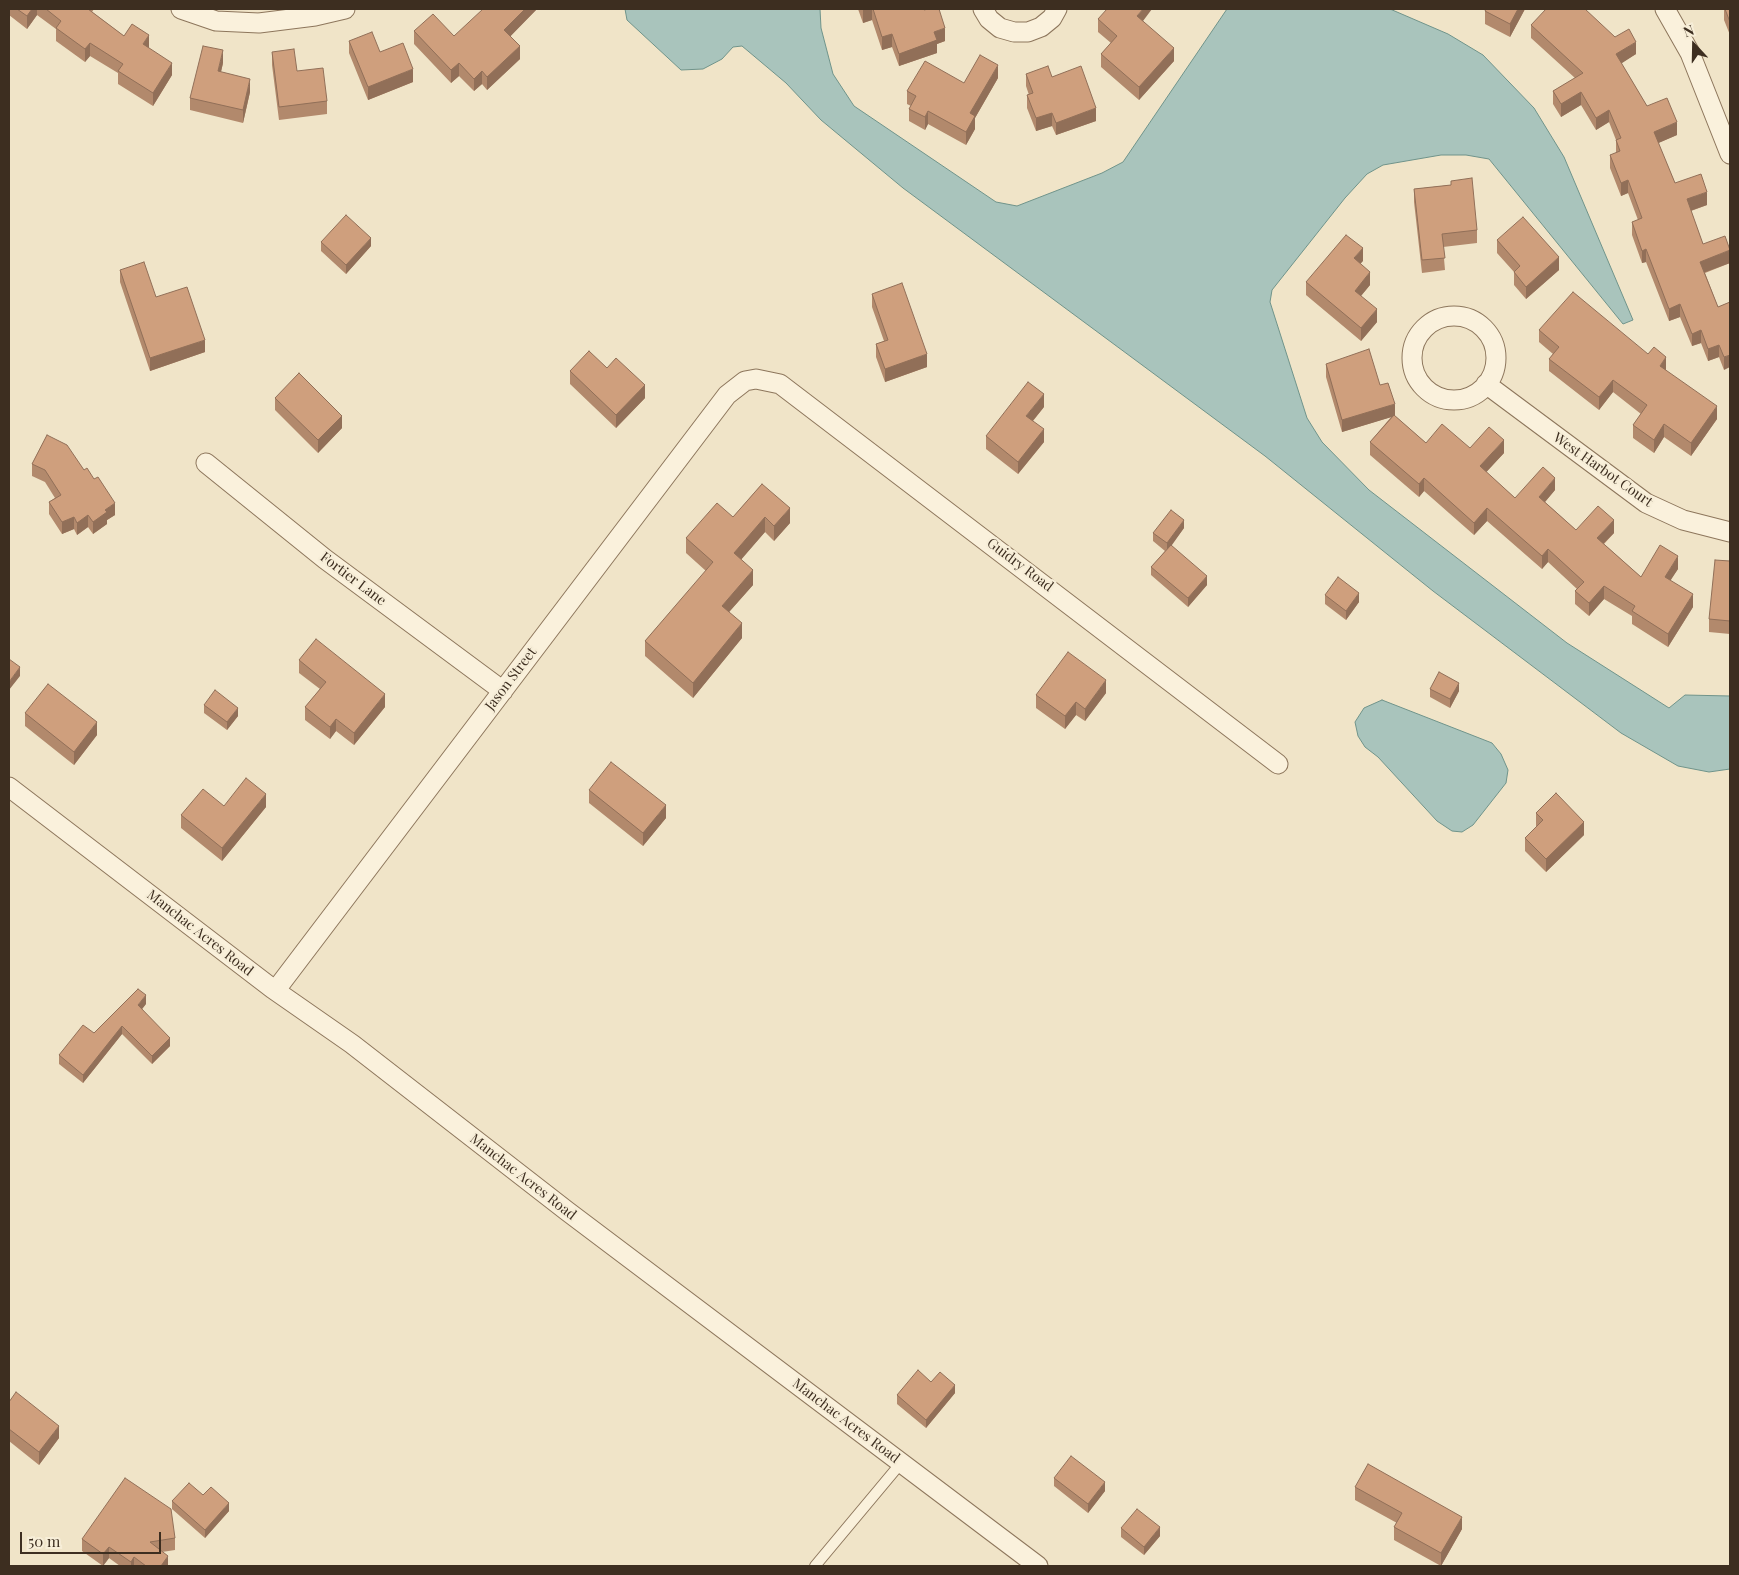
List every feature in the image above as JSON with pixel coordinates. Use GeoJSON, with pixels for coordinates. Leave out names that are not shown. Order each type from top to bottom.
{"type":"FeatureCollection","features":[{"type":"Feature","properties":{"kind":"street"},"geometry":{"type":"LineString","coordinates":[[181,9],[216,20],[259,23],[315,16],[345,9]]}},
{"type":"Feature","properties":{"kind":"street"},"geometry":{"type":"LineString","coordinates":[[982,9],[989,19],[1000,28],[1014,32],[1028,32],[1041,27],[1052,18],[1057,9]]}},
{"type":"Feature","properties":{"kind":"street"},"geometry":{"type":"LineString","coordinates":[[1665,9],[1690,53],[1730,154]]}},
{"type":"Feature","properties":{"kind":"street"},"geometry":{"type":"LineString","coordinates":[[1448,316],[1463,317],[1476,322],[1487,332],[1494,344],[1496,358],[1494,372],[1486,384],[1477,393],[1464,399],[1451,400],[1437,397],[1426,390],[1417,379],[1412,367],[1412,353],[1416,340],[1423,329],[1435,320],[1448,316]]}},
{"type":"Feature","properties":{"kind":"street","name":"Jason Street"},"geometry":{"type":"LineString","coordinates":[[273,989],[278,987],[727,395],[745,381],[756,379]]}},
{"type":"Feature","properties":{"kind":"street","name":"Guidry Road"},"geometry":{"type":"LineString","coordinates":[[756,379],[780,384],[1278,764]]}},
{"type":"Feature","properties":{"kind":"street","name":"West Harbot Court"},"geometry":{"type":"LineString","coordinates":[[1486,384],[1646,503],[1683,520],[1730,532]]}},
{"type":"Feature","properties":{"kind":"street","name":"Fortier Lane"},"geometry":{"type":"LineString","coordinates":[[206,463],[325,559],[503,691]]}},
{"type":"Feature","properties":{"kind":"street","name":"Manchac Acres Road"},"geometry":{"type":"LineString","coordinates":[[9,787],[273,989],[352,1044],[568,1211],[1038,1566]]}},
{"type":"Feature","properties":{"kind":"lane"},"geometry":{"type":"LineString","coordinates":[[815,1566],[901,1463]]}},
{"type":"Feature","properties":{"kind":"water"},"geometry":{"type":"Polygon","coordinates":[[[625,9],[820,9],[821,28],[833,74],[854,106],[996,202],[1017,206],[1102,173],[1123,162],[1227,9],[1390,9],[1448,34],[1483,55],[1534,108],[1564,157],[1633,320],[1623,324],[1489,159],[1466,155],[1441,155],[1383,165],[1367,174],[1345,198],[1272,290],[1270,302],[1307,418],[1322,442],[1369,490],[1567,643],[1669,708],[1685,695],[1730,696],[1730,769],[1709,772],[1678,766],[1621,733],[1433,591],[1265,456],[903,188],[821,120],[786,83],[742,46],[733,47],[722,59],[703,69],[681,70],[627,20],[625,9]]]}},
{"type":"Feature","properties":{"kind":"water"},"geometry":{"type":"Polygon","coordinates":[[[1382,700],[1492,743],[1501,754],[1508,770],[1506,783],[1473,825],[1462,832],[1452,831],[1437,821],[1378,757],[1365,747],[1358,736],[1355,722],[1364,708],[1382,700]]]}},
{"type":"Feature","properties":{"kind":"building"},"geometry":{"type":"Polygon","coordinates":[[[17,9],[32,9],[27,16],[17,9]]]}},
{"type":"Feature","properties":{"kind":"building"},"geometry":{"type":"Polygon","coordinates":[[[46,9],[88,9],[124,36],[132,24],[149,35],[143,44],[172,63],[153,93],[118,71],[123,64],[90,43],[85,49],[56,28],[61,21],[46,9]]]}},
{"type":"Feature","properties":{"kind":"building"},"geometry":{"type":"Polygon","coordinates":[[[483,9],[525,9],[504,30],[520,46],[487,77],[482,71],[474,79],[459,63],[451,70],[414,31],[433,14],[454,36],[483,9]]]}},
{"type":"Feature","properties":{"kind":"building"},"geometry":{"type":"Polygon","coordinates":[[[873,9],[939,9],[945,28],[934,32],[937,40],[899,54],[892,34],[882,37],[873,9]]]}},
{"type":"Feature","properties":{"kind":"building"},"geometry":{"type":"Polygon","coordinates":[[[1107,9],[1143,9],[1137,16],[1174,48],[1139,87],[1101,54],[1117,36],[1098,19],[1107,9]]]}},
{"type":"Feature","properties":{"kind":"building"},"geometry":{"type":"Polygon","coordinates":[[[1486,9],[1518,9],[1510,24],[1485,11],[1486,9]]]}},
{"type":"Feature","properties":{"kind":"building"},"geometry":{"type":"Polygon","coordinates":[[[1546,9],[1585,9],[1615,37],[1629,29],[1636,42],[1616,54],[1647,106],[1667,98],[1677,122],[1654,132],[1675,183],[1701,174],[1707,192],[1687,199],[1703,244],[1725,236],[1730,250],[1700,262],[1718,307],[1730,302],[1730,355],[1724,357],[1719,345],[1708,349],[1701,330],[1692,334],[1680,304],[1669,309],[1646,249],[1642,251],[1632,222],[1642,218],[1628,180],[1621,183],[1610,155],[1620,151],[1616,140],[1621,138],[1609,110],[1596,118],[1581,92],[1561,104],[1553,91],[1583,73],[1531,25],[1546,9]]]}},
{"type":"Feature","properties":{"kind":"building"},"geometry":{"type":"Polygon","coordinates":[[[1725,9],[1730,9],[1730,22],[1725,9]]]}},
{"type":"Feature","properties":{"kind":"building"},"geometry":{"type":"Polygon","coordinates":[[[372,32],[380,52],[403,43],[413,69],[368,87],[349,41],[372,32]]]}},
{"type":"Feature","properties":{"kind":"building"},"geometry":{"type":"Polygon","coordinates":[[[203,46],[223,50],[218,71],[250,79],[243,110],[190,98],[203,46]]]}},
{"type":"Feature","properties":{"kind":"building"},"geometry":{"type":"Polygon","coordinates":[[[294,49],[297,71],[323,68],[327,101],[279,107],[272,52],[294,49]]]}},
{"type":"Feature","properties":{"kind":"building"},"geometry":{"type":"Polygon","coordinates":[[[980,55],[998,65],[970,113],[975,116],[966,132],[928,111],[925,117],[909,109],[916,96],[907,91],[925,61],[964,83],[980,55]]]}},
{"type":"Feature","properties":{"kind":"building"},"geometry":{"type":"Polygon","coordinates":[[[1048,66],[1052,77],[1081,66],[1096,108],[1056,123],[1052,113],[1036,118],[1027,95],[1033,93],[1026,74],[1048,66]]]}},
{"type":"Feature","properties":{"kind":"building"},"geometry":{"type":"Polygon","coordinates":[[[1472,178],[1477,230],[1442,234],[1445,258],[1422,260],[1414,189],[1451,185],[1451,181],[1472,178]]]}},
{"type":"Feature","properties":{"kind":"building"},"geometry":{"type":"Polygon","coordinates":[[[346,215],[371,238],[346,265],[321,242],[346,215]]]}},
{"type":"Feature","properties":{"kind":"building"},"geometry":{"type":"Polygon","coordinates":[[[1523,217],[1559,257],[1526,287],[1514,272],[1520,266],[1497,240],[1523,217]]]}},
{"type":"Feature","properties":{"kind":"building"},"geometry":{"type":"Polygon","coordinates":[[[1346,235],[1363,248],[1354,258],[1370,272],[1355,291],[1377,309],[1361,328],[1306,282],[1346,235]]]}},
{"type":"Feature","properties":{"kind":"building"},"geometry":{"type":"Polygon","coordinates":[[[144,262],[156,297],[187,287],[205,340],[150,358],[120,270],[144,262]]]}},
{"type":"Feature","properties":{"kind":"building"},"geometry":{"type":"Polygon","coordinates":[[[902,283],[927,354],[885,369],[876,344],[888,340],[872,294],[902,283]]]}},
{"type":"Feature","properties":{"kind":"building"},"geometry":{"type":"Polygon","coordinates":[[[1573,292],[1648,354],[1654,347],[1666,357],[1660,366],[1717,406],[1691,443],[1664,424],[1654,440],[1633,425],[1647,405],[1613,380],[1599,397],[1549,359],[1559,347],[1539,330],[1573,292]]]}},
{"type":"Feature","properties":{"kind":"building"},"geometry":{"type":"Polygon","coordinates":[[[1369,349],[1380,385],[1388,383],[1395,404],[1342,420],[1326,364],[1369,349]]]}},
{"type":"Feature","properties":{"kind":"building"},"geometry":{"type":"Polygon","coordinates":[[[589,351],[607,368],[616,358],[645,385],[616,415],[570,371],[589,351]]]}},
{"type":"Feature","properties":{"kind":"building"},"geometry":{"type":"Polygon","coordinates":[[[299,373],[342,416],[318,440],[275,398],[299,373]]]}},
{"type":"Feature","properties":{"kind":"building"},"geometry":{"type":"Polygon","coordinates":[[[1028,382],[1044,394],[1026,416],[1044,429],[1018,462],[986,436],[1028,382]]]}},
{"type":"Feature","properties":{"kind":"building"},"geometry":{"type":"Polygon","coordinates":[[[1394,415],[1426,443],[1442,424],[1470,448],[1489,427],[1504,440],[1480,466],[1515,498],[1543,467],[1555,478],[1539,497],[1576,530],[1598,506],[1614,520],[1597,538],[1641,577],[1660,545],[1678,556],[1665,577],[1693,594],[1668,634],[1632,611],[1635,606],[1604,586],[1589,603],[1575,591],[1584,582],[1548,549],[1542,556],[1487,508],[1474,523],[1424,478],[1419,484],[1370,442],[1394,415]]]}},
{"type":"Feature","properties":{"kind":"building"},"geometry":{"type":"Polygon","coordinates":[[[47,435],[67,445],[84,470],[87,468],[94,479],[98,477],[115,503],[105,510],[107,512],[93,522],[88,515],[77,523],[74,517],[62,522],[49,502],[61,495],[45,470],[32,464],[47,435]]]}},
{"type":"Feature","properties":{"kind":"building"},"geometry":{"type":"Polygon","coordinates":[[[762,484],[790,508],[774,526],[765,517],[734,553],[753,570],[722,606],[742,623],[693,683],[645,641],[713,562],[686,538],[717,503],[733,517],[762,484]]]}},
{"type":"Feature","properties":{"kind":"building"},"geometry":{"type":"Polygon","coordinates":[[[1171,510],[1184,520],[1167,543],[1153,533],[1171,510]]]}},
{"type":"Feature","properties":{"kind":"building"},"geometry":{"type":"Polygon","coordinates":[[[1171,545],[1207,576],[1188,598],[1151,567],[1171,545]]]}},
{"type":"Feature","properties":{"kind":"building"},"geometry":{"type":"Polygon","coordinates":[[[1715,560],[1730,561],[1730,621],[1709,619],[1715,560]]]}},
{"type":"Feature","properties":{"kind":"building"},"geometry":{"type":"Polygon","coordinates":[[[1338,577],[1359,593],[1346,611],[1325,595],[1338,577]]]}},
{"type":"Feature","properties":{"kind":"building"},"geometry":{"type":"Polygon","coordinates":[[[316,639],[385,694],[354,733],[336,719],[330,727],[305,707],[326,682],[299,660],[316,639]]]}},
{"type":"Feature","properties":{"kind":"building"},"geometry":{"type":"Polygon","coordinates":[[[1068,652],[1106,680],[1085,709],[1076,702],[1065,716],[1036,695],[1068,652]]]}},
{"type":"Feature","properties":{"kind":"building"},"geometry":{"type":"Polygon","coordinates":[[[9,659],[20,667],[9,682],[9,659]]]}},
{"type":"Feature","properties":{"kind":"building"},"geometry":{"type":"Polygon","coordinates":[[[1439,672],[1459,683],[1450,699],[1430,689],[1439,672]]]}},
{"type":"Feature","properties":{"kind":"building"},"geometry":{"type":"Polygon","coordinates":[[[48,684],[97,722],[74,752],[25,713],[48,684]]]}},
{"type":"Feature","properties":{"kind":"building"},"geometry":{"type":"Polygon","coordinates":[[[215,690],[238,708],[227,722],[204,705],[215,690]]]}},
{"type":"Feature","properties":{"kind":"building"},"geometry":{"type":"Polygon","coordinates":[[[611,762],[666,805],[643,833],[589,790],[611,762]]]}},
{"type":"Feature","properties":{"kind":"building"},"geometry":{"type":"Polygon","coordinates":[[[246,778],[266,794],[222,848],[181,815],[203,789],[224,806],[246,778]]]}},
{"type":"Feature","properties":{"kind":"building"},"geometry":{"type":"Polygon","coordinates":[[[1556,793],[1584,822],[1546,859],[1525,838],[1543,820],[1536,813],[1556,793]]]}},
{"type":"Feature","properties":{"kind":"building"},"geometry":{"type":"Polygon","coordinates":[[[138,989],[146,995],[138,1005],[170,1038],[152,1056],[122,1026],[83,1075],[59,1055],[83,1025],[94,1033],[138,989]]]}},
{"type":"Feature","properties":{"kind":"building"},"geometry":{"type":"Polygon","coordinates":[[[918,1370],[931,1382],[940,1372],[955,1385],[926,1420],[897,1395],[918,1370]]]}},
{"type":"Feature","properties":{"kind":"building"},"geometry":{"type":"Polygon","coordinates":[[[16,1392],[59,1426],[39,1452],[9,1429],[9,1402],[16,1392]]]}},
{"type":"Feature","properties":{"kind":"building"},"geometry":{"type":"Polygon","coordinates":[[[1071,1456],[1105,1482],[1088,1504],[1054,1478],[1071,1456]]]}},
{"type":"Feature","properties":{"kind":"building"},"geometry":{"type":"Polygon","coordinates":[[[1368,1464],[1462,1517],[1441,1553],[1394,1527],[1402,1513],[1355,1487],[1368,1464]]]}},
{"type":"Feature","properties":{"kind":"building"},"geometry":{"type":"Polygon","coordinates":[[[125,1478],[171,1509],[175,1538],[150,1542],[168,1556],[161,1566],[146,1566],[134,1557],[131,1562],[109,1547],[103,1554],[82,1539],[125,1478]]]}},
{"type":"Feature","properties":{"kind":"building"},"geometry":{"type":"Polygon","coordinates":[[[189,1483],[203,1495],[211,1487],[229,1503],[205,1530],[172,1501],[189,1483]]]}},
{"type":"Feature","properties":{"kind":"building"},"geometry":{"type":"Polygon","coordinates":[[[1137,1509],[1160,1527],[1144,1547],[1121,1528],[1137,1509]]]}}]}
